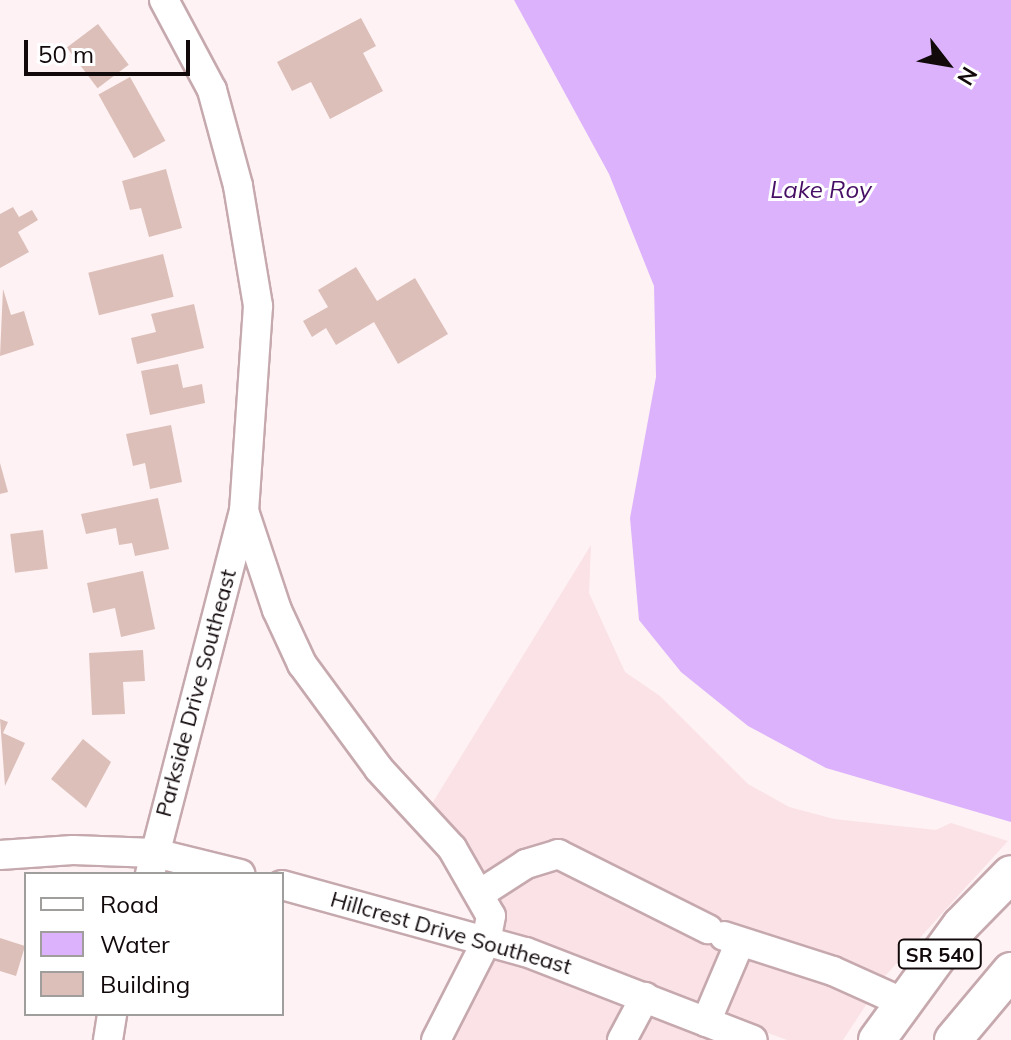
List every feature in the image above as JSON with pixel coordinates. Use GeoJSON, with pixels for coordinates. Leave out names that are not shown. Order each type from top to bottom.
{"type":"FeatureCollection","features":[{"type":"Feature","properties":{"kind":"main road","name":"SR 540"},"geometry":{"type":"LineString","coordinates":[[877,1040],[961,925],[1011,874]]}},
{"type":"Feature","properties":{"kind":"main road","name":"SR 540"},"geometry":{"type":"LineString","coordinates":[[953,1040],[1011,971]]}},
{"type":"Feature","properties":{"kind":"street","name":"Parkside Drive Southeast"},"geometry":{"type":"LineString","coordinates":[[152,864],[244,511],[258,378],[255,279],[223,116],[194,49],[164,0]]}},
{"type":"Feature","properties":{"kind":"street"},"geometry":{"type":"LineString","coordinates":[[244,511],[302,664],[379,769],[452,848],[481,893],[491,916],[486,942],[436,1040]]}},
{"type":"Feature","properties":{"kind":"street"},"geometry":{"type":"LineString","coordinates":[[481,893],[526,864],[558,854],[724,936],[833,971],[904,1003]]}},
{"type":"Feature","properties":{"kind":"street"},"geometry":{"type":"LineString","coordinates":[[0,855],[152,864],[222,872]]}},
{"type":"Feature","properties":{"kind":"street","name":"Hillcrest Drive Southeast"},"geometry":{"type":"LineString","coordinates":[[284,886],[486,942],[645,997],[753,1040]]}},
{"type":"Feature","properties":{"kind":"street"},"geometry":{"type":"LineString","coordinates":[[706,1022],[724,936]]}},
{"type":"Feature","properties":{"kind":"street"},"geometry":{"type":"LineString","coordinates":[[622,1040],[645,997]]}},
{"type":"Feature","properties":{"kind":"street"},"geometry":{"type":"LineString","coordinates":[[108,1040],[112,1016]]}},
{"type":"Feature","properties":{"kind":"shaded area"},"geometry":{"type":"Polygon","coordinates":[[[591,545],[589,593],[625,672],[660,696],[748,784],[789,807],[834,819],[936,830],[951,823],[1008,841],[885,976],[843,1040],[787,1040],[500,933],[488,881],[430,807],[591,545]]]}},
{"type":"Feature","properties":{"kind":"shaded area"},"geometry":{"type":"Polygon","coordinates":[[[493,956],[524,963],[720,1040],[451,1040],[493,956]]]}},
{"type":"Feature","properties":{"kind":"water","name":"Lake Roy"},"geometry":{"type":"Polygon","coordinates":[[[514,0],[1011,0],[1011,822],[826,768],[748,726],[681,672],[639,620],[630,518],[656,377],[654,286],[609,174],[514,0]]]}},
{"type":"Feature","properties":{"kind":"building"},"geometry":{"type":"Polygon","coordinates":[[[361,18],[376,46],[363,53],[383,91],[330,119],[311,82],[292,91],[277,62],[361,18]]]}},
{"type":"Feature","properties":{"kind":"building"},"geometry":{"type":"Polygon","coordinates":[[[98,24],[129,65],[98,88],[67,47],[98,24]]]}},
{"type":"Feature","properties":{"kind":"building"},"geometry":{"type":"Polygon","coordinates":[[[130,77],[165,141],[134,158],[99,94],[130,77]]]}},
{"type":"Feature","properties":{"kind":"building"},"geometry":{"type":"Polygon","coordinates":[[[166,169],[182,228],[149,237],[141,208],[130,210],[122,181],[166,169]]]}},
{"type":"Feature","properties":{"kind":"building"},"geometry":{"type":"Polygon","coordinates":[[[13,207],[19,217],[32,210],[38,220],[18,232],[29,252],[0,268],[0,214],[13,207]]]}},
{"type":"Feature","properties":{"kind":"building"},"geometry":{"type":"Polygon","coordinates":[[[163,254],[174,297],[99,315],[88,273],[163,254]]]}},
{"type":"Feature","properties":{"kind":"building"},"geometry":{"type":"Polygon","coordinates":[[[356,267],[377,301],[415,278],[448,334],[398,364],[374,322],[336,345],[326,328],[312,337],[303,321],[328,307],[318,290],[356,267]]]}},
{"type":"Feature","properties":{"kind":"building"},"geometry":{"type":"Polygon","coordinates":[[[3,289],[11,315],[24,311],[34,345],[0,356],[3,289]]]}},
{"type":"Feature","properties":{"kind":"building"},"geometry":{"type":"Polygon","coordinates":[[[194,304],[204,348],[137,364],[131,338],[156,332],[151,314],[194,304]]]}},
{"type":"Feature","properties":{"kind":"building"},"geometry":{"type":"Polygon","coordinates":[[[178,364],[183,388],[202,384],[205,403],[150,415],[141,371],[178,364]]]}},
{"type":"Feature","properties":{"kind":"building"},"geometry":{"type":"Polygon","coordinates":[[[171,425],[182,482],[150,489],[145,463],[133,466],[126,434],[171,425]]]}},
{"type":"Feature","properties":{"kind":"building"},"geometry":{"type":"Polygon","coordinates":[[[0,463],[8,492],[0,494],[0,463]]]}},
{"type":"Feature","properties":{"kind":"building"},"geometry":{"type":"Polygon","coordinates":[[[158,498],[169,549],[135,556],[132,543],[119,545],[116,528],[86,534],[81,514],[158,498]]]}},
{"type":"Feature","properties":{"kind":"building"},"geometry":{"type":"Polygon","coordinates":[[[43,530],[48,569],[15,573],[10,534],[43,530]]]}},
{"type":"Feature","properties":{"kind":"building"},"geometry":{"type":"Polygon","coordinates":[[[143,571],[155,629],[121,637],[115,608],[93,613],[87,583],[143,571]]]}},
{"type":"Feature","properties":{"kind":"building"},"geometry":{"type":"Polygon","coordinates":[[[143,650],[145,681],[123,682],[125,714],[92,715],[89,653],[143,650]]]}},
{"type":"Feature","properties":{"kind":"building"},"geometry":{"type":"Polygon","coordinates":[[[0,719],[8,722],[3,733],[25,743],[5,786],[0,719]]]}},
{"type":"Feature","properties":{"kind":"building"},"geometry":{"type":"Polygon","coordinates":[[[83,739],[111,762],[86,808],[51,779],[83,739]]]}},
{"type":"Feature","properties":{"kind":"building"},"geometry":{"type":"Polygon","coordinates":[[[0,938],[24,946],[16,976],[0,971],[0,938]]]}}]}
